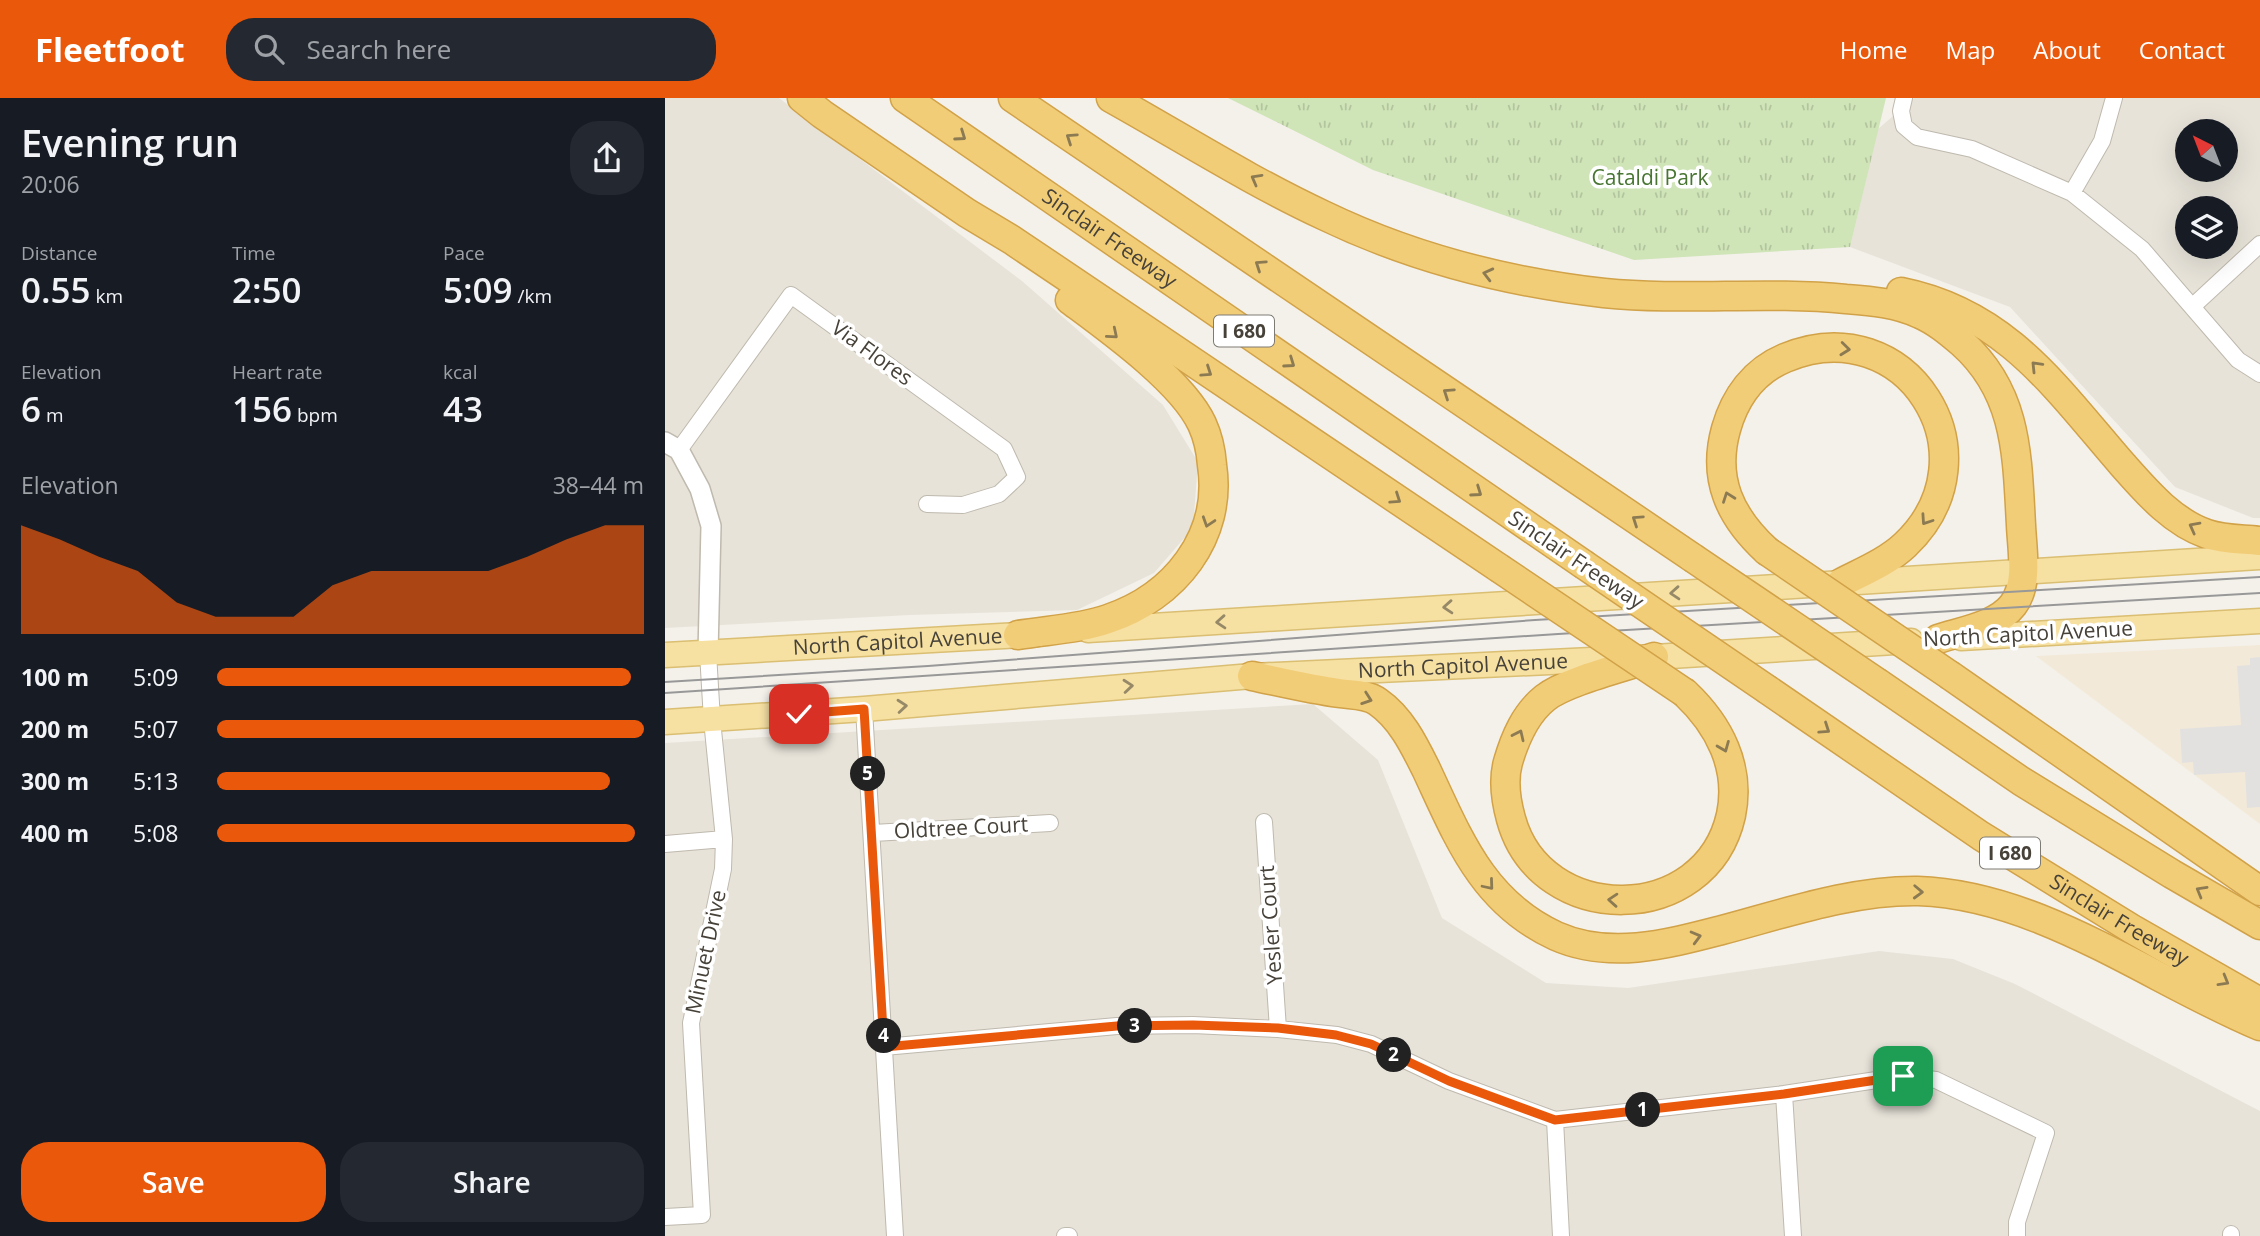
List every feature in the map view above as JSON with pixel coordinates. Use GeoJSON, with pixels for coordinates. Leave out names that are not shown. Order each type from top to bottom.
{"type":"FeatureCollection","features":[{"type":"Feature","properties":{"kind":"highway"},"geometry":{"type":"LineString","coordinates":[[802,98],[967,213],[1023,248],[1499,568],[1685,693],[1701,708],[1721,738],[1733,779],[1734,800],[1721,840],[1709,859],[1693,876],[1675,888],[1635,901],[1591,898],[1554,880],[1537,866],[1523,847],[1513,829],[1508,809],[1507,768],[1528,715],[1545,698],[1564,688],[1654,657]]}},
{"type":"Feature","properties":{"kind":"highway","name":"Sinclair Freeway"},"geometry":{"type":"LineString","coordinates":[[905,98],[1981,836],[2132,929],[2260,1002]]}},
{"type":"Feature","properties":{"kind":"highway"},"geometry":{"type":"LineString","coordinates":[[1013,98],[2021,781],[2260,925]]}},
{"type":"Feature","properties":{"kind":"highway"},"geometry":{"type":"LineString","coordinates":[[1111,98],[1321,215],[1404,249],[1447,263],[1528,283],[1606,293],[1801,294],[1901,306],[1940,325],[1972,352],[1987,369],[1998,388],[2012,429],[2017,458],[2024,572],[2018,596],[2005,613],[1993,621],[1938,639]]}},
{"type":"Feature","properties":{"kind":"highway"},"geometry":{"type":"LineString","coordinates":[[967,213],[1003,248],[1088,313],[1170,383],[1202,423],[1210,446],[1213,470],[1215,494],[1211,516],[1192,560],[1177,577],[1124,613],[1105,620],[1018,635]]}},
{"type":"Feature","properties":{"kind":"highway"},"geometry":{"type":"LineString","coordinates":[[1801,294],[1857,286],[1879,288],[1927,298],[1970,315],[1992,328],[2029,358],[2162,507],[2194,529],[2209,535],[2260,541]]}},
{"type":"Feature","properties":{"kind":"highway"},"geometry":{"type":"LineString","coordinates":[[1841,583],[1884,561],[1903,547],[1933,510],[1941,488],[1944,466],[1942,433],[1930,404],[1903,372],[1868,353],[1847,348],[1821,348],[1798,352],[1757,374],[1731,412],[1721,457],[1722,480],[1728,501],[1738,520],[1767,551],[2260,891]]}},
{"type":"Feature","properties":{"kind":"highway"},"geometry":{"type":"LineString","coordinates":[[1252,676],[1341,694],[1361,695],[1378,702],[1407,733],[1460,842],[1482,876],[1509,906],[1541,929],[1560,937],[1602,948],[1625,949],[1682,940],[1859,896],[1917,891],[1943,894],[1992,903],[2044,921],[2260,1026]]}},
{"type":"Feature","properties":{"kind":"main road","name":"North Capitol Avenue"},"geometry":{"type":"LineString","coordinates":[[665,655],[2260,557]]}},
{"type":"Feature","properties":{"kind":"main road","name":"North Capitol Avenue"},"geometry":{"type":"LineString","coordinates":[[665,722],[864,709],[1252,676],[1654,657],[2260,621]]}},
{"type":"Feature","properties":{"kind":"street"},"geometry":{"type":"LineString","coordinates":[[1904,98],[1901,111],[1904,125],[1917,136],[1972,149],[2072,193],[2142,249],[2238,360],[2260,374]]}},
{"type":"Feature","properties":{"kind":"street"},"geometry":{"type":"LineString","coordinates":[[2072,193],[2102,141],[2114,98]]}},
{"type":"Feature","properties":{"kind":"street"},"geometry":{"type":"LineString","coordinates":[[2193,306],[2260,244]]}},
{"type":"Feature","properties":{"kind":"street","name":"Via Flores"},"geometry":{"type":"LineString","coordinates":[[672,446],[791,295],[1004,449],[1017,477],[999,494],[964,505],[927,504]]}},
{"type":"Feature","properties":{"kind":"street"},"geometry":{"type":"LineString","coordinates":[[672,446],[701,489],[711,526],[708,653]]}},
{"type":"Feature","properties":{"kind":"street","name":"Minuet Drive"},"geometry":{"type":"LineString","coordinates":[[665,1217],[702,1215],[691,1023],[723,869],[724,839],[708,653]]}},
{"type":"Feature","properties":{"kind":"street"},"geometry":{"type":"LineString","coordinates":[[864,709],[895,1236]]}},
{"type":"Feature","properties":{"kind":"street","name":"Yesler Court"},"geometry":{"type":"LineString","coordinates":[[1264,822],[1278,1028]]}},
{"type":"Feature","properties":{"kind":"street","name":"Oldtree Court"},"geometry":{"type":"LineString","coordinates":[[873,833],[1050,823]]}},
{"type":"Feature","properties":{"kind":"street"},"geometry":{"type":"LineString","coordinates":[[665,844],[724,839]]}},
{"type":"Feature","properties":{"kind":"street"},"geometry":{"type":"LineString","coordinates":[[884,1047],[1117,1026],[1278,1028],[1336,1035],[1371,1044],[1449,1081],[1555,1120],[1784,1094],[1903,1076],[1936,1080],[2046,1133],[2017,1222],[2017,1236]]}},
{"type":"Feature","properties":{"kind":"street"},"geometry":{"type":"LineString","coordinates":[[1784,1094],[1793,1236]]}},
{"type":"Feature","properties":{"kind":"street"},"geometry":{"type":"LineString","coordinates":[[1555,1120],[1562,1236]]}},
{"type":"Feature","properties":{"kind":"shaded area"},"geometry":{"type":"Polygon","coordinates":[[[665,98],[779,98],[1022,281],[1163,405],[1198,462],[1193,528],[1154,573],[1077,610],[910,615],[665,628],[665,98]]]}},
{"type":"Feature","properties":{"kind":"shaded area"},"geometry":{"type":"Polygon","coordinates":[[[1914,98],[2260,98],[2260,518],[2253,518],[2175,487],[2010,307],[1850,247],[1878,129],[1914,98]]]}},
{"type":"Feature","properties":{"kind":"shaded area"},"geometry":{"type":"Polygon","coordinates":[[[2260,645],[2260,824],[2036,656],[2260,645]]]}},
{"type":"Feature","properties":{"kind":"shaded area"},"geometry":{"type":"Polygon","coordinates":[[[2260,657],[2260,807],[2247,808],[2245,772],[2194,775],[2193,762],[2182,763],[2180,729],[2241,725],[2237,666],[2250,665],[2250,658],[2260,657]]]}},
{"type":"Feature","properties":{"kind":"shaded area"},"geometry":{"type":"Polygon","coordinates":[[[1313,704],[1378,760],[1442,918],[1546,983],[1628,988],[1879,951],[1953,959],[2015,984],[2260,1111],[2260,1236],[665,1236],[665,743],[1313,704]]]}},
{"type":"Feature","properties":{"kind":"green space","name":"Cataldi Park"},"geometry":{"type":"Polygon","coordinates":[[[1228,98],[1886,98],[1850,247],[1634,260],[1373,170],[1228,98]]]}},
{"type":"Feature","properties":{"kind":"tram line"},"geometry":{"type":"LineString","coordinates":[[665,682],[928,666],[1535,620],[2260,577]]}},
{"type":"Feature","properties":{"kind":"tram line"},"geometry":{"type":"LineString","coordinates":[[665,693],[1558,634],[2260,593]]}},
{"type":"Feature","properties":{"kind":"route"},"geometry":{"type":"LineString","coordinates":[[799,714],[864,709],[884,1047],[1117,1026],[1278,1028],[1336,1035],[1371,1044],[1449,1081],[1555,1120],[1784,1094],[1903,1076]]}}]}
